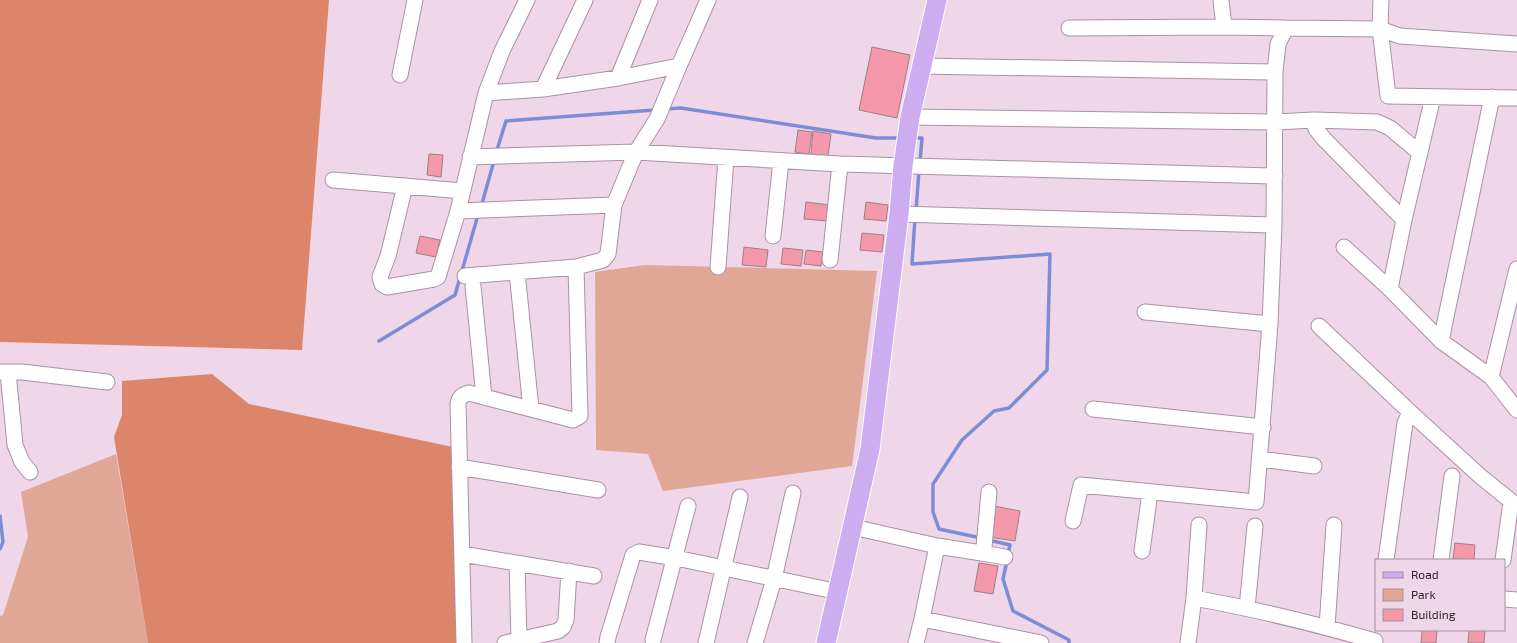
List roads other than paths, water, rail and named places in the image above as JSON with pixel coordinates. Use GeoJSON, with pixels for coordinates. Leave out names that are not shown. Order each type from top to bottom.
{"type":"FeatureCollection","features":[{"type":"Feature","properties":{"kind":"main road"},"geometry":{"type":"LineString","coordinates":[[826,643],[839,592],[870,449],[908,128],[937,0]]}},
{"type":"Feature","properties":{"kind":"street"},"geometry":{"type":"LineString","coordinates":[[400,75],[415,0]]}},
{"type":"Feature","properties":{"kind":"street"},"geometry":{"type":"LineString","coordinates":[[405,186],[388,256],[380,277],[382,284],[388,287],[438,277],[458,211],[486,93],[502,51],[527,0]]}},
{"type":"Feature","properties":{"kind":"street"},"geometry":{"type":"LineString","coordinates":[[543,89],[585,0]]}},
{"type":"Feature","properties":{"kind":"street"},"geometry":{"type":"LineString","coordinates":[[618,78],[650,0]]}},
{"type":"Feature","properties":{"kind":"street"},"geometry":{"type":"LineString","coordinates":[[484,397],[469,281],[517,272],[576,267],[606,258],[608,254],[614,205],[636,152],[657,119],[708,0]]}},
{"type":"Feature","properties":{"kind":"street"},"geometry":{"type":"LineString","coordinates":[[1221,0],[1224,27]]}},
{"type":"Feature","properties":{"kind":"street"},"geometry":{"type":"LineString","coordinates":[[1381,0],[1380,29],[1388,96],[1517,98]]}},
{"type":"Feature","properties":{"kind":"street"},"geometry":{"type":"LineString","coordinates":[[1069,28],[1224,27],[1380,29],[1400,36],[1517,44]]}},
{"type":"Feature","properties":{"kind":"street"},"geometry":{"type":"LineString","coordinates":[[1073,521],[1076,500],[1081,485],[1256,502],[1270,324],[1275,176],[1275,72],[1278,44],[1286,28]]}},
{"type":"Feature","properties":{"kind":"street"},"geometry":{"type":"LineString","coordinates":[[921,66],[1275,72]]}},
{"type":"Feature","properties":{"kind":"street"},"geometry":{"type":"LineString","coordinates":[[486,93],[543,89],[618,78],[677,72]]}},
{"type":"Feature","properties":{"kind":"street"},"geometry":{"type":"LineString","coordinates":[[1390,289],[1404,220],[1433,97]]}},
{"type":"Feature","properties":{"kind":"street"},"geometry":{"type":"LineString","coordinates":[[1441,342],[1492,97]]}},
{"type":"Feature","properties":{"kind":"street"},"geometry":{"type":"LineString","coordinates":[[908,128],[1275,122],[1314,120],[1377,122],[1390,128],[1420,153]]}},
{"type":"Feature","properties":{"kind":"street"},"geometry":{"type":"LineString","coordinates":[[1314,120],[1316,129],[1324,139],[1404,220]]}},
{"type":"Feature","properties":{"kind":"street"},"geometry":{"type":"LineString","coordinates":[[470,157],[636,152],[840,164],[1275,176]]}},
{"type":"Feature","properties":{"kind":"street"},"geometry":{"type":"LineString","coordinates":[[718,267],[726,158]]}},
{"type":"Feature","properties":{"kind":"street"},"geometry":{"type":"LineString","coordinates":[[773,236],[780,161]]}},
{"type":"Feature","properties":{"kind":"street"},"geometry":{"type":"LineString","coordinates":[[830,260],[840,164]]}},
{"type":"Feature","properties":{"kind":"street"},"geometry":{"type":"LineString","coordinates":[[333,180],[463,191]]}},
{"type":"Feature","properties":{"kind":"street"},"geometry":{"type":"LineString","coordinates":[[458,211],[614,205]]}},
{"type":"Feature","properties":{"kind":"street"},"geometry":{"type":"LineString","coordinates":[[899,214],[1274,225]]}},
{"type":"Feature","properties":{"kind":"street"},"geometry":{"type":"LineString","coordinates":[[1344,247],[1390,289],[1441,342],[1491,377],[1517,410]]}},
{"type":"Feature","properties":{"kind":"street"},"geometry":{"type":"LineString","coordinates":[[464,643],[459,467],[459,399],[462,395],[469,393],[573,420],[580,416],[576,267]]}},
{"type":"Feature","properties":{"kind":"street"},"geometry":{"type":"LineString","coordinates":[[1491,377],[1517,268]]}},
{"type":"Feature","properties":{"kind":"street"},"geometry":{"type":"LineString","coordinates":[[517,272],[531,409]]}},
{"type":"Feature","properties":{"kind":"street"},"geometry":{"type":"LineString","coordinates":[[1145,312],[1270,324]]}},
{"type":"Feature","properties":{"kind":"street"},"geometry":{"type":"LineString","coordinates":[[1318,326],[1480,476],[1514,504],[1503,559]]}},
{"type":"Feature","properties":{"kind":"street"},"geometry":{"type":"LineString","coordinates":[[30,472],[22,462],[15,445],[4,372],[22,372],[108,382]]}},
{"type":"Feature","properties":{"kind":"street"},"geometry":{"type":"LineString","coordinates":[[1093,410],[1263,427]]}},
{"type":"Feature","properties":{"kind":"street"},"geometry":{"type":"LineString","coordinates":[[1386,559],[1405,423],[1410,412]]}},
{"type":"Feature","properties":{"kind":"street"},"geometry":{"type":"LineString","coordinates":[[1260,459],[1314,466]]}},
{"type":"Feature","properties":{"kind":"street"},"geometry":{"type":"LineString","coordinates":[[459,467],[598,490]]}},
{"type":"Feature","properties":{"kind":"street"},"geometry":{"type":"LineString","coordinates":[[1441,559],[1452,476]]}},
{"type":"Feature","properties":{"kind":"street"},"geometry":{"type":"LineString","coordinates":[[983,550],[989,492]]}},
{"type":"Feature","properties":{"kind":"street"},"geometry":{"type":"LineString","coordinates":[[1142,551],[1150,492]]}},
{"type":"Feature","properties":{"kind":"street"},"geometry":{"type":"LineString","coordinates":[[755,643],[774,579],[793,493]]}},
{"type":"Feature","properties":{"kind":"street"},"geometry":{"type":"LineString","coordinates":[[706,643],[740,497]]}},
{"type":"Feature","properties":{"kind":"street"},"geometry":{"type":"LineString","coordinates":[[653,640],[676,558],[688,506]]}},
{"type":"Feature","properties":{"kind":"street"},"geometry":{"type":"LineString","coordinates":[[1188,643],[1194,598],[1199,525]]}},
{"type":"Feature","properties":{"kind":"street"},"geometry":{"type":"LineString","coordinates":[[1327,627],[1334,525]]}},
{"type":"Feature","properties":{"kind":"street"},"geometry":{"type":"LineString","coordinates":[[1247,608],[1255,526]]}},
{"type":"Feature","properties":{"kind":"street"},"geometry":{"type":"LineString","coordinates":[[853,527],[937,546],[983,550],[1005,557]]}},
{"type":"Feature","properties":{"kind":"street"},"geometry":{"type":"LineString","coordinates":[[916,643],[937,546]]}},
{"type":"Feature","properties":{"kind":"street"},"geometry":{"type":"LineString","coordinates":[[607,643],[633,555],[638,552],[676,558],[839,592]]}},
{"type":"Feature","properties":{"kind":"street"},"geometry":{"type":"LineString","coordinates":[[462,554],[594,576]]}},
{"type":"Feature","properties":{"kind":"street"},"geometry":{"type":"LineString","coordinates":[[517,563],[512,641],[558,631],[563,627],[566,620],[569,572]]}},
{"type":"Feature","properties":{"kind":"street"},"geometry":{"type":"LineString","coordinates":[[1194,598],[1247,608],[1376,638]]}},
{"type":"Feature","properties":{"kind":"street"},"geometry":{"type":"LineString","coordinates":[[1505,599],[1517,600]]}},
{"type":"Feature","properties":{"kind":"street"},"geometry":{"type":"LineString","coordinates":[[922,620],[1041,643]]}},
{"type":"Feature","properties":{"kind":"waterway"},"geometry":{"type":"LineString","coordinates":[[666,109],[681,108],[876,138],[901,138]]}},
{"type":"Feature","properties":{"kind":"waterway"},"geometry":{"type":"LineString","coordinates":[[496,153],[506,121],[655,110]]}},
{"type":"Feature","properties":{"kind":"waterway"},"geometry":{"type":"LineString","coordinates":[[913,138],[922,138],[920,162]]}},
{"type":"Feature","properties":{"kind":"waterway"},"geometry":{"type":"LineString","coordinates":[[481,207],[494,161]]}},
{"type":"Feature","properties":{"kind":"waterway"},"geometry":{"type":"LineString","coordinates":[[916,211],[919,170]]}},
{"type":"Feature","properties":{"kind":"waterway"},"geometry":{"type":"LineString","coordinates":[[379,341],[455,295],[478,215]]}},
{"type":"Feature","properties":{"kind":"waterway"},"geometry":{"type":"LineString","coordinates":[[915,218],[912,264],[1050,254],[1047,370],[1009,408],[994,411],[962,440],[933,484],[933,512],[939,529],[981,538]]}},
{"type":"Feature","properties":{"kind":"waterway"},"geometry":{"type":"LineString","coordinates":[[0,516],[3,542],[0,549]]}},
{"type":"Feature","properties":{"kind":"waterway"},"geometry":{"type":"LineString","coordinates":[[989,540],[1010,545],[1008,554]]}},
{"type":"Feature","properties":{"kind":"waterway"},"geometry":{"type":"LineString","coordinates":[[1007,561],[1003,579],[1013,611],[1069,640],[1069,643]]}}]}
